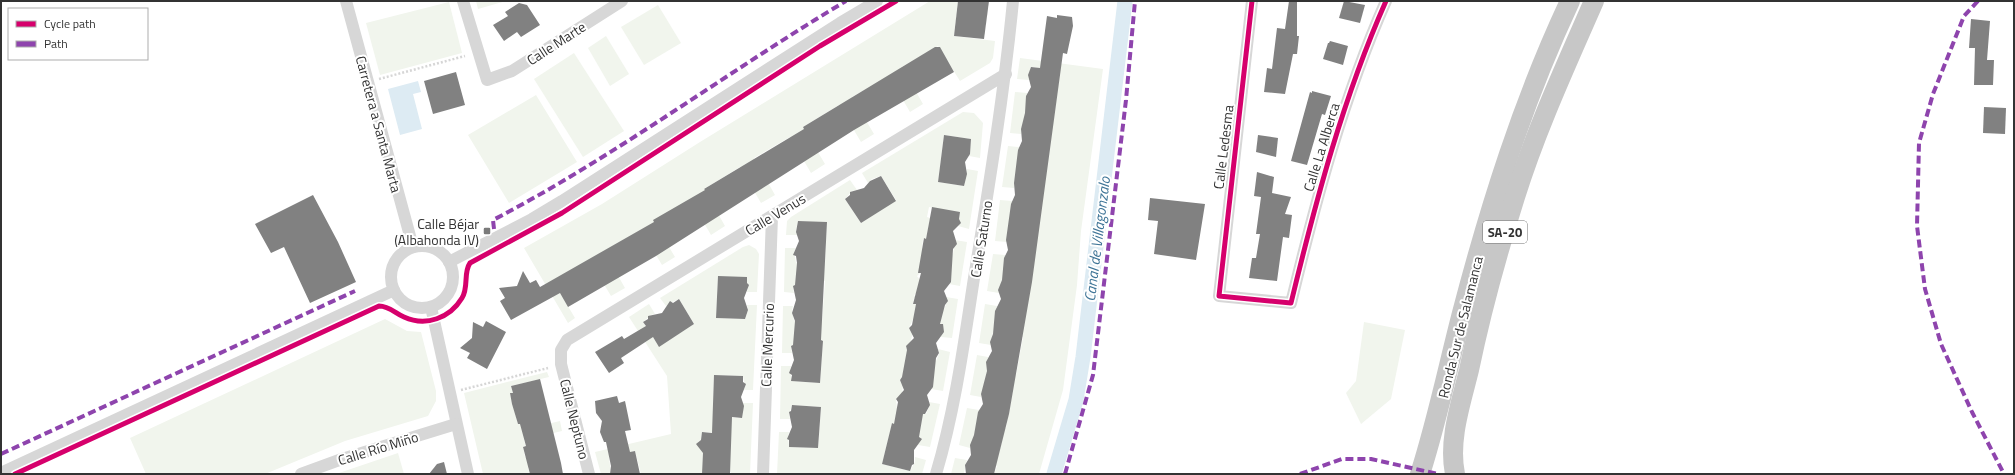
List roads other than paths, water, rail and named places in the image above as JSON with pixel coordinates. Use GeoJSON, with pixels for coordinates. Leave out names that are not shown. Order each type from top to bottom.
{"type":"FeatureCollection","features":[{"type":"Feature","properties":{"kind":"highway","name":"Ronda Sur de Salamanca"},"geometry":{"type":"LineString","coordinates":[[1420,474],[1434,431],[1462,313],[1495,193],[1538,71],[1570,1]]}},
{"type":"Feature","properties":{"kind":"highway","name":"Ronda Sur de Salamanca"},"geometry":{"type":"LineString","coordinates":[[1455,474],[1453,465],[1455,431],[1480,317],[1515,196],[1562,73],[1594,1]]}},
{"type":"Feature","properties":{"kind":"street","name":"Carretera a Santa Marta"},"geometry":{"type":"LineString","coordinates":[[346,1],[413,247]]}},
{"type":"Feature","properties":{"kind":"street","name":"Calle Marte"},"geometry":{"type":"LineString","coordinates":[[463,1],[487,80],[512,72],[622,1]]}},
{"type":"Feature","properties":{"kind":"street"},"geometry":{"type":"LineString","coordinates":[[449,262],[532,219],[562,201],[840,23],[878,1]]}},
{"type":"Feature","properties":{"kind":"street","name":"Calle Saturno"},"geometry":{"type":"LineString","coordinates":[[936,474],[956,389],[1006,74],[1013,1]]}},
{"type":"Feature","properties":{"kind":"street","name":"Calle Ledesma"},"geometry":{"type":"LineString","coordinates":[[1252,1],[1219,296],[1291,303]]}},
{"type":"Feature","properties":{"kind":"street","name":"Calle La Alberca"},"geometry":{"type":"LineString","coordinates":[[1291,303],[1322,179],[1359,69],[1386,1]]}},
{"type":"Feature","properties":{"kind":"street","name":"Calle Venus"},"geometry":{"type":"LineString","coordinates":[[561,364],[561,350],[567,340],[1006,74]]}},
{"type":"Feature","properties":{"kind":"street","name":"Calle Mercurio"},"geometry":{"type":"LineString","coordinates":[[763,474],[772,216]]}},
{"type":"Feature","properties":{"kind":"street"},"geometry":{"type":"LineString","coordinates":[[428,246],[441,252],[449,262],[452,271],[452,286],[442,301],[430,307],[421,308],[408,304],[400,299],[394,290],[391,273],[394,265],[398,257],[413,247],[428,246]]}},
{"type":"Feature","properties":{"kind":"street"},"geometry":{"type":"LineString","coordinates":[[1,473],[394,290]]}},
{"type":"Feature","properties":{"kind":"street"},"geometry":{"type":"LineString","coordinates":[[430,307],[468,474]]}},
{"type":"Feature","properties":{"kind":"street","name":"Calle Neptuno"},"geometry":{"type":"LineString","coordinates":[[561,364],[589,474]]}},
{"type":"Feature","properties":{"kind":"street","name":"Calle Río Miño"},"geometry":{"type":"LineString","coordinates":[[301,474],[342,459],[456,424]]}},
{"type":"Feature","properties":{"kind":"waterway","name":"Canal de Villagonzalo"},"geometry":{"type":"LineString","coordinates":[[1054,474],[1076,400],[1083,357],[1125,1]]}},
{"type":"Feature","properties":{"kind":"place","name":"Calle Béjar (Albahonda IV)"},"geometry":{"type":"Point","coordinates":[487,231]}}]}
